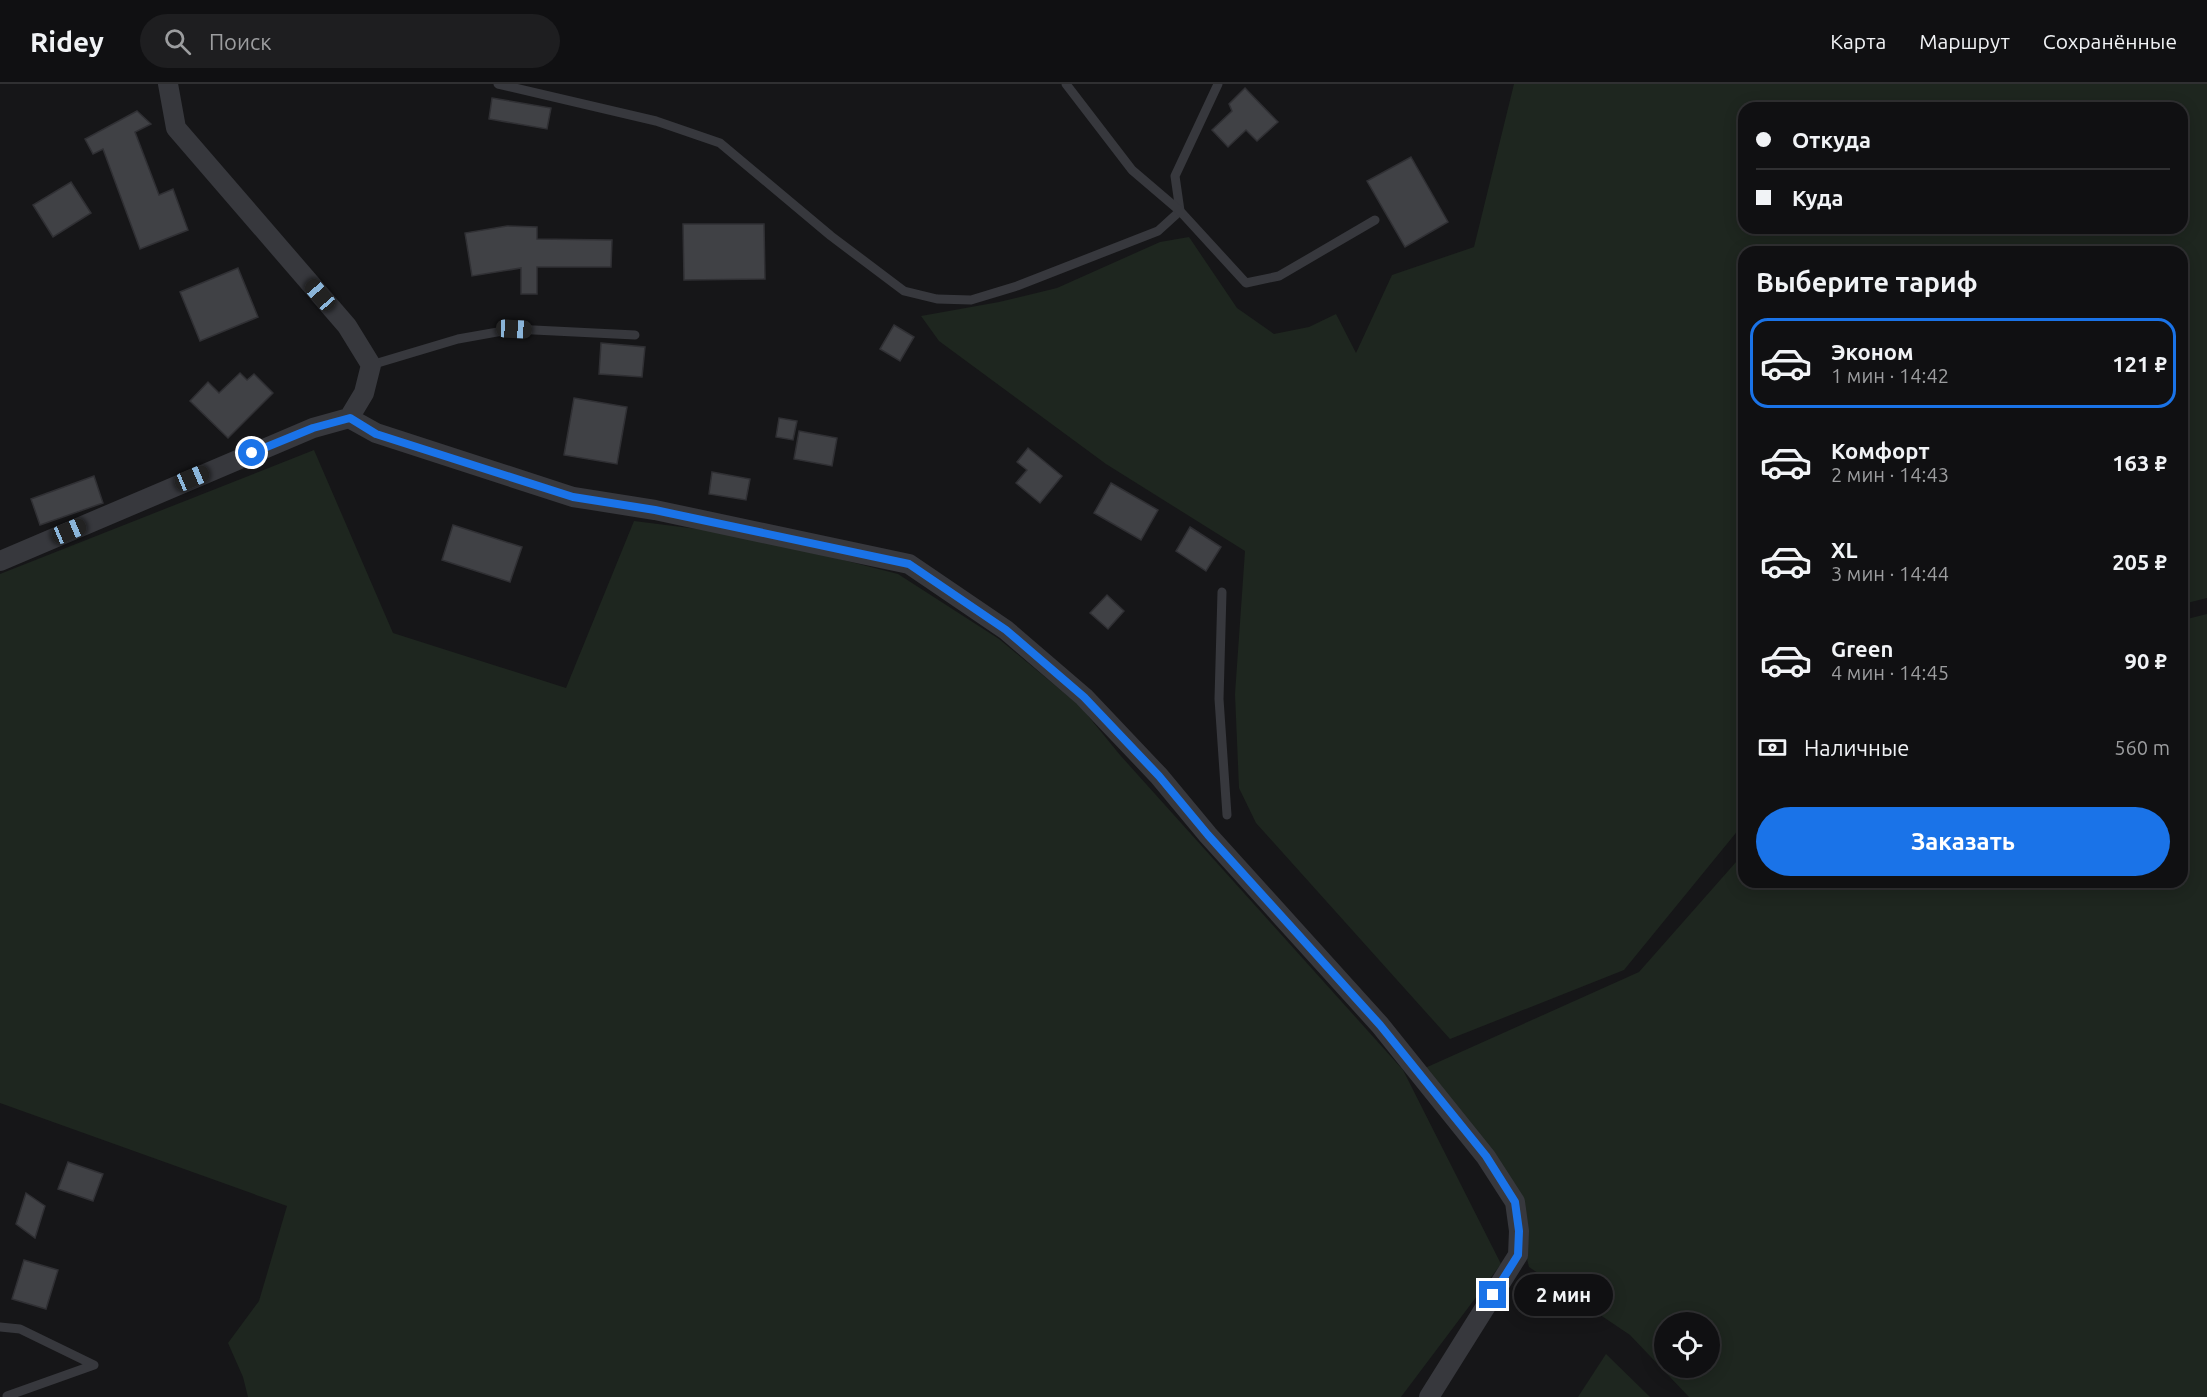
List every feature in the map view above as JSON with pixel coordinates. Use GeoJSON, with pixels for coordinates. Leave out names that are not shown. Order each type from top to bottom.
{"type":"FeatureCollection","features":[{"type":"Feature","properties":{"kind":"street"},"geometry":{"type":"LineString","coordinates":[[0,561],[313,428],[350,418],[364,393],[371,365],[347,326],[176,128],[168,84]]}},
{"type":"Feature","properties":{"kind":"street"},"geometry":{"type":"LineString","coordinates":[[350,418],[376,434],[573,497],[655,510],[909,564],[1006,630],[1084,697],[1159,776],[1208,835],[1380,1025],[1486,1156],[1515,1202],[1519,1231],[1518,1255],[1429,1397]]}},
{"type":"Feature","properties":{"kind":"lane"},"geometry":{"type":"LineString","coordinates":[[498,84],[656,121],[720,143],[831,236],[904,291],[937,299],[971,300],[1017,286],[1158,231],[1180,211]]}},
{"type":"Feature","properties":{"kind":"lane"},"geometry":{"type":"LineString","coordinates":[[1066,84],[1132,170],[1180,211],[1246,283],[1279,276],[1375,220]]}},
{"type":"Feature","properties":{"kind":"lane"},"geometry":{"type":"LineString","coordinates":[[1180,211],[1175,176],[1218,84]]}},
{"type":"Feature","properties":{"kind":"lane"},"geometry":{"type":"LineString","coordinates":[[371,365],[458,339],[514,329],[635,335]]}},
{"type":"Feature","properties":{"kind":"lane"},"geometry":{"type":"LineString","coordinates":[[1222,592],[1220,699],[1227,815]]}},
{"type":"Feature","properties":{"kind":"lane"},"geometry":{"type":"LineString","coordinates":[[0,1327],[20,1329],[94,1365],[7,1396]]}},
{"type":"Feature","properties":{"kind":"shaded area"},"geometry":{"type":"Polygon","coordinates":[[[1514,84],[2207,84],[2207,598],[2188,603],[2188,246],[1738,246],[1738,830],[1624,970],[1450,1039],[1256,823],[1239,788],[1235,694],[1245,551],[1106,464],[939,341],[921,316],[999,302],[1057,288],[1160,242],[1189,237],[1237,308],[1274,334],[1309,327],[1336,314],[1356,353],[1392,275],[1474,247],[1514,84]]]}},
{"type":"Feature","properties":{"kind":"shaded area"},"geometry":{"type":"Polygon","coordinates":[[[314,450],[393,633],[566,688],[634,521],[745,535],[898,574],[999,639],[1080,706],[1120,755],[1403,1070],[1501,1264],[1401,1397],[248,1397],[243,1377],[228,1343],[259,1301],[287,1206],[0,1103],[0,574],[314,450]]]}},
{"type":"Feature","properties":{"kind":"shaded area"},"geometry":{"type":"Polygon","coordinates":[[[2207,614],[2207,1397],[1689,1397],[1671,1378],[1720,1378],[1720,1312],[1654,1312],[1654,1360],[1630,1335],[1529,1267],[1511,1193],[1425,1068],[1639,972],[1738,860],[1738,888],[2188,888],[2188,619],[2207,614]]]}},
{"type":"Feature","properties":{"kind":"shaded area"},"geometry":{"type":"Polygon","coordinates":[[[1606,1354],[1650,1397],[1578,1397],[1606,1354]]]}},
{"type":"Feature","properties":{"kind":"building"},"geometry":{"type":"Polygon","coordinates":[[[1245,88],[1278,122],[1257,141],[1246,130],[1228,147],[1212,130],[1232,111],[1229,104],[1245,88]]]}},
{"type":"Feature","properties":{"kind":"building"},"geometry":{"type":"Polygon","coordinates":[[[492,98],[551,108],[547,129],[489,119],[492,98]]]}},
{"type":"Feature","properties":{"kind":"building"},"geometry":{"type":"Polygon","coordinates":[[[137,111],[151,124],[135,132],[159,195],[173,189],[188,230],[140,249],[103,149],[93,154],[85,139],[137,111]]]}},
{"type":"Feature","properties":{"kind":"building"},"geometry":{"type":"Polygon","coordinates":[[[1411,157],[1448,222],[1405,247],[1367,181],[1411,157]]]}},
{"type":"Feature","properties":{"kind":"building"},"geometry":{"type":"Polygon","coordinates":[[[71,182],[91,213],[53,237],[33,205],[71,182]]]}},
{"type":"Feature","properties":{"kind":"building"},"geometry":{"type":"Polygon","coordinates":[[[683,224],[764,224],[765,279],[684,280],[683,224]]]}},
{"type":"Feature","properties":{"kind":"building"},"geometry":{"type":"Polygon","coordinates":[[[507,226],[537,227],[537,239],[612,240],[611,267],[537,267],[537,294],[521,294],[521,268],[472,276],[465,233],[507,226]]]}},
{"type":"Feature","properties":{"kind":"building"},"geometry":{"type":"Polygon","coordinates":[[[238,268],[258,317],[200,341],[180,292],[238,268]]]}},
{"type":"Feature","properties":{"kind":"building"},"geometry":{"type":"Polygon","coordinates":[[[894,325],[914,337],[900,361],[880,349],[894,325]]]}},
{"type":"Feature","properties":{"kind":"building"},"geometry":{"type":"Polygon","coordinates":[[[601,343],[645,347],[642,377],[599,374],[601,343]]]}},
{"type":"Feature","properties":{"kind":"building"},"geometry":{"type":"Polygon","coordinates":[[[240,373],[247,380],[254,374],[273,393],[228,438],[190,401],[208,382],[219,393],[240,373]]]}},
{"type":"Feature","properties":{"kind":"building"},"geometry":{"type":"Polygon","coordinates":[[[574,398],[627,407],[617,464],[564,455],[574,398]]]}},
{"type":"Feature","properties":{"kind":"building"},"geometry":{"type":"Polygon","coordinates":[[[779,418],[797,421],[793,440],[776,437],[779,418]]]}},
{"type":"Feature","properties":{"kind":"building"},"geometry":{"type":"Polygon","coordinates":[[[799,431],[837,438],[832,466],[794,459],[799,431]]]}},
{"type":"Feature","properties":{"kind":"building"},"geometry":{"type":"Polygon","coordinates":[[[1028,448],[1062,476],[1040,503],[1016,483],[1027,470],[1017,462],[1028,448]]]}},
{"type":"Feature","properties":{"kind":"building"},"geometry":{"type":"Polygon","coordinates":[[[712,472],[750,479],[746,500],[709,494],[712,472]]]}},
{"type":"Feature","properties":{"kind":"building"},"geometry":{"type":"Polygon","coordinates":[[[94,476],[103,503],[40,525],[31,499],[94,476]]]}},
{"type":"Feature","properties":{"kind":"building"},"geometry":{"type":"Polygon","coordinates":[[[1111,483],[1158,510],[1141,540],[1094,513],[1111,483]]]}},
{"type":"Feature","properties":{"kind":"building"},"geometry":{"type":"Polygon","coordinates":[[[453,525],[522,547],[510,582],[442,560],[453,525]]]}},
{"type":"Feature","properties":{"kind":"building"},"geometry":{"type":"Polygon","coordinates":[[[1190,527],[1221,547],[1206,571],[1176,551],[1190,527]]]}},
{"type":"Feature","properties":{"kind":"building"},"geometry":{"type":"Polygon","coordinates":[[[1107,595],[1124,611],[1108,629],[1090,613],[1107,595]]]}},
{"type":"Feature","properties":{"kind":"building"},"geometry":{"type":"Polygon","coordinates":[[[68,1162],[103,1174],[93,1201],[58,1189],[68,1162]]]}},
{"type":"Feature","properties":{"kind":"building"},"geometry":{"type":"Polygon","coordinates":[[[26,1193],[45,1206],[35,1238],[16,1224],[26,1193]]]}},
{"type":"Feature","properties":{"kind":"building"},"geometry":{"type":"Polygon","coordinates":[[[24,1260],[58,1270],[46,1309],[12,1299],[24,1260]]]}},
{"type":"Feature","properties":{"kind":"route"},"geometry":{"type":"LineString","coordinates":[[252,453],[313,428],[350,418],[376,434],[573,497],[655,510],[909,564],[1006,630],[1084,697],[1159,776],[1208,835],[1380,1025],[1486,1156],[1515,1202],[1519,1231],[1518,1255],[1493,1295]]}}]}
